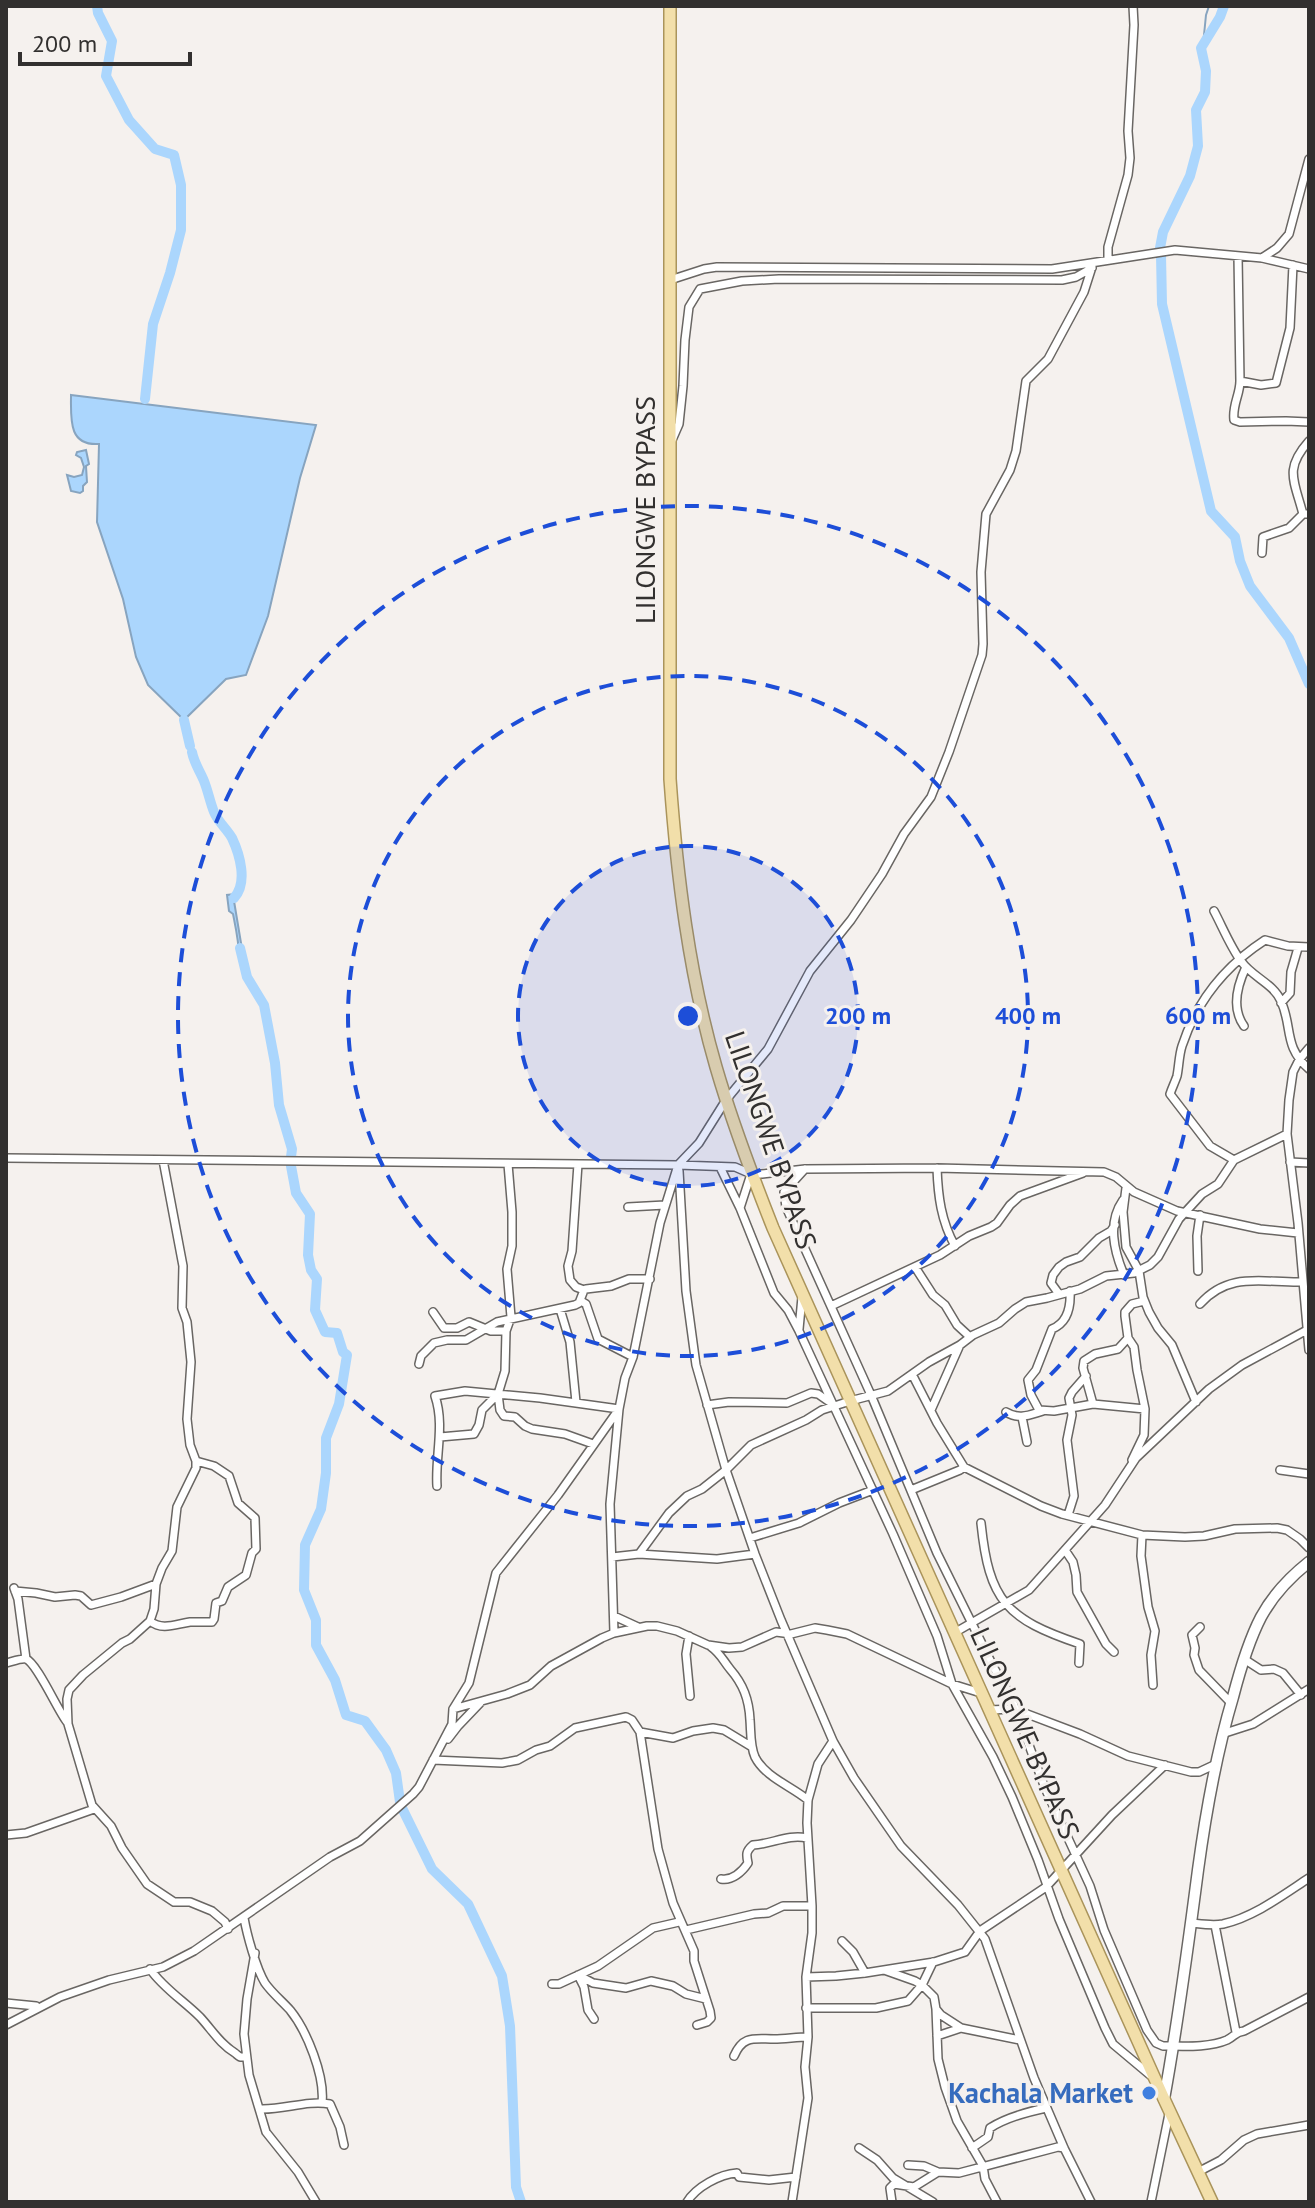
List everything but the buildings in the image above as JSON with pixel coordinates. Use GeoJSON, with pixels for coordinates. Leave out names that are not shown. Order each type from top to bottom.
{"type":"FeatureCollection","features":[{"type":"Feature","properties":{"kind":"main road","name":"LILONGWE BYPASS"},"geometry":{"type":"LineString","coordinates":[[670,6],[669,728],[672,805],[693,967],[715,1066],[751,1174],[803,1294],[1212,2202]]}},
{"type":"Feature","properties":{"kind":"street"},"geometry":{"type":"LineString","coordinates":[[669,450],[679,424],[689,307],[700,289],[742,281],[779,279],[1062,280],[1076,277],[1104,260],[1130,158],[1128,131],[1133,6]]}},
{"type":"Feature","properties":{"kind":"street"},"geometry":{"type":"LineString","coordinates":[[1262,258],[1277,248],[1289,234],[1309,162]]}},
{"type":"Feature","properties":{"kind":"street"},"geometry":{"type":"LineString","coordinates":[[670,280],[717,267],[1032,270],[1166,250],[1262,258],[1309,269]]}},
{"type":"Feature","properties":{"kind":"street"},"geometry":{"type":"LineString","coordinates":[[1238,256],[1240,396],[1235,401],[1234,420],[1309,422]]}},
{"type":"Feature","properties":{"kind":"street"},"geometry":{"type":"LineString","coordinates":[[1240,381],[1261,385],[1276,383],[1290,328],[1293,265]]}},
{"type":"Feature","properties":{"kind":"street"},"geometry":{"type":"LineString","coordinates":[[614,1633],[610,1504],[619,1409],[665,1205],[678,1165],[699,1143],[726,1100],[768,1049],[810,971],[851,920],[904,834],[931,797],[982,655],[981,572],[986,514],[1010,470],[1016,451],[1026,381],[1048,359],[1084,292],[1092,267]]}},
{"type":"Feature","properties":{"kind":"street"},"geometry":{"type":"LineString","coordinates":[[1262,553],[1263,537],[1289,528],[1306,514],[1293,471],[1297,453],[1309,441]]}},
{"type":"Feature","properties":{"kind":"street"},"geometry":{"type":"LineString","coordinates":[[1214,911],[1239,959],[1271,986],[1281,1003],[1290,1040],[1299,1060],[1309,1069]]}},
{"type":"Feature","properties":{"kind":"street"},"geometry":{"type":"LineString","coordinates":[[1234,1160],[1210,1146],[1170,1094],[1177,1076],[1181,1049],[1198,1007],[1218,979],[1239,959],[1265,940],[1298,948],[1309,947]]}},
{"type":"Feature","properties":{"kind":"street"},"geometry":{"type":"LineString","coordinates":[[1281,1003],[1290,993],[1291,972],[1298,948]]}},
{"type":"Feature","properties":{"kind":"street"},"geometry":{"type":"LineString","coordinates":[[1244,1026],[1238,1019],[1236,1002],[1240,979],[1246,967]]}},
{"type":"Feature","properties":{"kind":"street"},"geometry":{"type":"LineString","coordinates":[[1309,1048],[1293,1072],[1287,1134],[1309,1350]]}},
{"type":"Feature","properties":{"kind":"street"},"geometry":{"type":"LineString","coordinates":[[639,1554],[669,1513],[687,1496],[702,1489],[726,1470],[751,1445],[833,1406],[888,1391],[929,1362],[999,1323],[1026,1302],[1070,1291],[1106,1276],[1139,1271],[1155,1261],[1179,1219],[1202,1194],[1218,1184],[1234,1160],[1287,1134]]}},
{"type":"Feature","properties":{"kind":"street"},"geometry":{"type":"LineString","coordinates":[[6,1158],[678,1165],[744,1169],[751,1174],[805,1169],[937,1168],[1104,1172],[1116,1177],[1126,1188],[1167,1208],[1299,1237],[1309,1242]]}},
{"type":"Feature","properties":{"kind":"street"},"geometry":{"type":"LineString","coordinates":[[163,1160],[183,1266],[182,1308],[187,1322],[191,1362],[187,1419],[190,1445],[196,1461],[195,1472],[177,1507],[172,1551],[156,1584],[150,1621],[69,1690],[68,1724],[94,1809],[111,1826],[147,1884],[174,1902],[190,1902],[212,1911],[225,1922],[228,1929]]}},
{"type":"Feature","properties":{"kind":"street"},"geometry":{"type":"LineString","coordinates":[[1290,1162],[1309,1163]]}},
{"type":"Feature","properties":{"kind":"street"},"geometry":{"type":"LineString","coordinates":[[508,1164],[512,1191],[512,1246],[507,1269],[511,1317],[506,1331],[505,1371],[498,1394],[500,1410],[504,1416],[515,1417],[532,1429],[565,1434],[593,1444]]}},
{"type":"Feature","properties":{"kind":"street"},"geometry":{"type":"LineString","coordinates":[[578,1164],[575,1224],[568,1266],[570,1280],[584,1290],[611,1286],[629,1279],[650,1279]]}},
{"type":"Feature","properties":{"kind":"street"},"geometry":{"type":"LineString","coordinates":[[678,1165],[696,1365],[726,1470],[755,1554],[833,1741],[854,1778],[901,1846],[958,1905],[989,1947],[1046,2108],[1091,2202]]}},
{"type":"Feature","properties":{"kind":"street"},"geometry":{"type":"LineString","coordinates":[[720,1167],[774,1293],[799,1331],[873,1490],[937,1636],[952,1684],[999,1770],[1113,2044],[1155,2079]]}},
{"type":"Feature","properties":{"kind":"street"},"geometry":{"type":"LineString","coordinates":[[937,1168],[939,1205],[955,1246]]}},
{"type":"Feature","properties":{"kind":"street"},"geometry":{"type":"LineString","coordinates":[[805,1169],[788,1186],[784,1197],[786,1207],[871,1395],[937,1553],[1011,1697],[1045,1788],[1090,1886],[1104,1930],[1147,2030],[1156,2043],[1174,2046],[1213,2043],[1229,2039],[1236,2032],[1244,2031],[1309,1997]]}},
{"type":"Feature","properties":{"kind":"street"},"geometry":{"type":"LineString","coordinates":[[831,1306],[915,1267],[994,1225],[1004,1210],[1020,1196],[1086,1172]]}},
{"type":"Feature","properties":{"kind":"street"},"geometry":{"type":"LineString","coordinates":[[740,1208],[751,1174]]}},
{"type":"Feature","properties":{"kind":"street"},"geometry":{"type":"LineString","coordinates":[[1126,1188],[1123,1212],[1126,1247],[1139,1271],[1144,1301],[1158,1328],[1172,1345],[1196,1402]]}},
{"type":"Feature","properties":{"kind":"street"},"geometry":{"type":"LineString","coordinates":[[1124,1198],[1115,1225],[1116,1255],[1124,1275]]}},
{"type":"Feature","properties":{"kind":"street"},"geometry":{"type":"LineString","coordinates":[[628,1207],[665,1205]]}},
{"type":"Feature","properties":{"kind":"street"},"geometry":{"type":"LineString","coordinates":[[1198,1271],[1200,1215]]}},
{"type":"Feature","properties":{"kind":"street"},"geometry":{"type":"LineString","coordinates":[[1059,1294],[1051,1280],[1059,1267],[1080,1257],[1115,1225]]}},
{"type":"Feature","properties":{"kind":"street"},"geometry":{"type":"LineString","coordinates":[[915,1267],[933,1295],[970,1337]]}},
{"type":"Feature","properties":{"kind":"street"},"geometry":{"type":"LineString","coordinates":[[1200,1304],[1233,1281],[1302,1282]]}},
{"type":"Feature","properties":{"kind":"street"},"geometry":{"type":"LineString","coordinates":[[419,1364],[421,1356],[434,1343],[466,1340],[511,1317],[575,1305],[581,1301],[584,1290]]}},
{"type":"Feature","properties":{"kind":"street"},"geometry":{"type":"LineString","coordinates":[[1043,1411],[1039,1410],[1031,1395],[1028,1380],[1036,1370],[1052,1329],[1064,1321],[1070,1306],[1070,1291]]}},
{"type":"Feature","properties":{"kind":"street"},"geometry":{"type":"LineString","coordinates":[[799,1331],[803,1294]]}},
{"type":"Feature","properties":{"kind":"street"},"geometry":{"type":"LineString","coordinates":[[581,1301],[586,1304],[598,1339],[633,1357]]}},
{"type":"Feature","properties":{"kind":"street"},"geometry":{"type":"LineString","coordinates":[[1129,1469],[1144,1435],[1145,1409],[1125,1312],[1132,1304],[1144,1301]]}},
{"type":"Feature","properties":{"kind":"street"},"geometry":{"type":"LineString","coordinates":[[560,1309],[570,1342],[576,1402]]}},
{"type":"Feature","properties":{"kind":"street"},"geometry":{"type":"LineString","coordinates":[[433,1312],[444,1328],[457,1328],[469,1322],[491,1331],[506,1331]]}},
{"type":"Feature","properties":{"kind":"street"},"geometry":{"type":"LineString","coordinates":[[954,1633],[1029,1590],[1092,1521],[1136,1458],[1232,1371],[1269,1348],[1307,1330]]}},
{"type":"Feature","properties":{"kind":"street"},"geometry":{"type":"LineString","coordinates":[[1093,1404],[1083,1368],[1084,1361],[1095,1354],[1118,1349],[1128,1338]]}},
{"type":"Feature","properties":{"kind":"street"},"geometry":{"type":"LineString","coordinates":[[931,1410],[960,1345]]}},
{"type":"Feature","properties":{"kind":"street"},"geometry":{"type":"LineString","coordinates":[[912,1374],[964,1467],[1019,1495],[1068,1515],[1142,1535],[1195,1536],[1235,1529],[1277,1528],[1287,1530],[1309,1548]]}},
{"type":"Feature","properties":{"kind":"street"},"geometry":{"type":"LineString","coordinates":[[1068,1515],[1074,1496],[1067,1440],[1071,1421],[1070,1395],[1086,1376]]}},
{"type":"Feature","properties":{"kind":"street"},"geometry":{"type":"LineString","coordinates":[[437,1486],[440,1415],[435,1396],[455,1391],[498,1394],[619,1409]]}},
{"type":"Feature","properties":{"kind":"street"},"geometry":{"type":"LineString","coordinates":[[707,1405],[729,1402],[787,1403],[811,1393],[824,1397],[833,1406]]}},
{"type":"Feature","properties":{"kind":"street"},"geometry":{"type":"LineString","coordinates":[[440,1437],[474,1434],[482,1410],[498,1394]]}},
{"type":"Feature","properties":{"kind":"street"},"geometry":{"type":"LineString","coordinates":[[1006,1412],[1022,1417],[1093,1404],[1145,1409]]}},
{"type":"Feature","properties":{"kind":"street"},"geometry":{"type":"LineString","coordinates":[[6,2025],[42,2005],[109,1980],[178,1960],[330,1857],[360,1841],[419,1787],[452,1724],[453,1709],[469,1683],[496,1573],[533,1528],[619,1409]]}},
{"type":"Feature","properties":{"kind":"street"},"geometry":{"type":"LineString","coordinates":[[1022,1417],[1027,1442]]}},
{"type":"Feature","properties":{"kind":"street"},"geometry":{"type":"LineString","coordinates":[[150,1621],[157,1626],[212,1622],[216,1603],[222,1601],[228,1587],[246,1575],[256,1549],[255,1518],[238,1503],[229,1476],[214,1466],[196,1461]]}},
{"type":"Feature","properties":{"kind":"street"},"geometry":{"type":"LineString","coordinates":[[911,1490],[964,1467]]}},
{"type":"Feature","properties":{"kind":"street"},"geometry":{"type":"LineString","coordinates":[[1280,1470],[1309,1474]]}},
{"type":"Feature","properties":{"kind":"street"},"geometry":{"type":"LineString","coordinates":[[750,1538],[799,1523],[873,1490]]}},
{"type":"Feature","properties":{"kind":"street"},"geometry":{"type":"LineString","coordinates":[[981,1523],[987,1566],[1005,1605],[1026,1620],[1080,1644],[1079,1663]]}},
{"type":"Feature","properties":{"kind":"street"},"geometry":{"type":"LineString","coordinates":[[1142,1535],[1141,1556],[1148,1607],[1155,1631],[1151,1655],[1153,1685]]}},
{"type":"Feature","properties":{"kind":"street"},"geometry":{"type":"LineString","coordinates":[[1065,1550],[1073,1562],[1077,1592],[1106,1644],[1114,1652]]}},
{"type":"Feature","properties":{"kind":"street"},"geometry":{"type":"LineString","coordinates":[[612,1557],[639,1554],[717,1559],[755,1554]]}},
{"type":"Feature","properties":{"kind":"street"},"geometry":{"type":"LineString","coordinates":[[1164,2099],[1214,1765],[1222,1734],[1244,1659],[1268,1604],[1291,1577],[1309,1562]]}},
{"type":"Feature","properties":{"kind":"street"},"geometry":{"type":"LineString","coordinates":[[68,1724],[26,1659],[14,1589],[55,1597],[81,1596],[91,1605],[156,1584]]}},
{"type":"Feature","properties":{"kind":"street"},"geometry":{"type":"LineString","coordinates":[[614,1616],[638,1627]]}},
{"type":"Feature","properties":{"kind":"street"},"geometry":{"type":"LineString","coordinates":[[453,1709],[530,1685],[551,1666],[614,1633],[657,1626],[689,1636],[722,1654],[741,1683],[749,1703],[752,1747],[757,1760],[767,1772],[808,1800]]}},
{"type":"Feature","properties":{"kind":"street"},"geometry":{"type":"LineString","coordinates":[[1200,1627],[1192,1635],[1197,1666],[1231,1703]]}},
{"type":"Feature","properties":{"kind":"street"},"geometry":{"type":"LineString","coordinates":[[708,1645],[742,1647],[770,1634],[815,1628],[847,1634],[952,1684],[981,1693]]}},
{"type":"Feature","properties":{"kind":"street"},"geometry":{"type":"LineString","coordinates":[[689,1636],[686,1654],[690,1696]]}},
{"type":"Feature","properties":{"kind":"street"},"geometry":{"type":"LineString","coordinates":[[6,1663],[26,1659]]}},
{"type":"Feature","properties":{"kind":"street"},"geometry":{"type":"LineString","coordinates":[[1244,1659],[1261,1670],[1274,1669],[1283,1673],[1301,1695]]}},
{"type":"Feature","properties":{"kind":"street"},"geometry":{"type":"LineString","coordinates":[[1222,1734],[1253,1724],[1309,1689]]}},
{"type":"Feature","properties":{"kind":"street"},"geometry":{"type":"LineString","coordinates":[[433,1760],[458,1726],[483,1700]]}},
{"type":"Feature","properties":{"kind":"street"},"geometry":{"type":"LineString","coordinates":[[989,1710],[1014,1709],[1128,1756],[1191,1772],[1214,1765]]}},
{"type":"Feature","properties":{"kind":"street"},"geometry":{"type":"LineString","coordinates":[[433,1760],[502,1763],[518,1760],[550,1746],[575,1728],[626,1717],[632,1720],[640,1732],[658,1849],[679,1922],[686,1930],[694,1951],[694,1961],[711,2018],[697,2025]]}},
{"type":"Feature","properties":{"kind":"street"},"geometry":{"type":"LineString","coordinates":[[640,1732],[673,1738],[713,1728],[724,1730],[752,1747]]}},
{"type":"Feature","properties":{"kind":"street"},"geometry":{"type":"LineString","coordinates":[[792,2202],[808,2098],[805,2067],[808,2037],[806,1977],[812,1906],[807,1838],[808,1800],[818,1764],[833,1741]]}},
{"type":"Feature","properties":{"kind":"street"},"geometry":{"type":"LineString","coordinates":[[806,1977],[865,1973],[934,1962],[965,1952],[980,1931],[1046,1887],[1112,1815],[1165,1765]]}},
{"type":"Feature","properties":{"kind":"street"},"geometry":{"type":"LineString","coordinates":[[6,1835],[26,1833],[94,1809]]}},
{"type":"Feature","properties":{"kind":"street"},"geometry":{"type":"LineString","coordinates":[[721,1879],[729,1879],[742,1871],[748,1863],[747,1850],[753,1845],[797,1836],[807,1838]]}},
{"type":"Feature","properties":{"kind":"street"},"geometry":{"type":"LineString","coordinates":[[1191,1923],[1228,1923],[1309,1878]]}},
{"type":"Feature","properties":{"kind":"street"},"geometry":{"type":"LineString","coordinates":[[686,1930],[768,1913],[783,1906],[812,1906]]}},
{"type":"Feature","properties":{"kind":"street"},"geometry":{"type":"LineString","coordinates":[[244,1918],[247,1936],[263,1979],[291,2012],[308,2041],[321,2085],[322,2103]]}},
{"type":"Feature","properties":{"kind":"street"},"geometry":{"type":"LineString","coordinates":[[552,1984],[559,1984],[598,1966],[653,1928],[679,1922]]}},
{"type":"Feature","properties":{"kind":"street"},"geometry":{"type":"LineString","coordinates":[[1215,1925],[1236,2032]]}},
{"type":"Feature","properties":{"kind":"street"},"geometry":{"type":"LineString","coordinates":[[842,1941],[853,1952],[865,1973]]}},
{"type":"Feature","properties":{"kind":"street"},"geometry":{"type":"LineString","coordinates":[[255,1953],[244,2034],[252,2086],[266,2132],[298,2172],[316,2202]]}},
{"type":"Feature","properties":{"kind":"street"},"geometry":{"type":"LineString","coordinates":[[806,2008],[876,2008],[908,2001],[922,1985],[934,1962]]}},
{"type":"Feature","properties":{"kind":"street"},"geometry":{"type":"LineString","coordinates":[[150,1969],[202,2019],[216,2037],[235,2053],[246,2057]]}},
{"type":"Feature","properties":{"kind":"street"},"geometry":{"type":"LineString","coordinates":[[882,1970],[915,1981],[934,1997],[938,2059],[945,2087],[957,2121],[983,2166],[985,2179],[997,2202]]}},
{"type":"Feature","properties":{"kind":"street"},"geometry":{"type":"LineString","coordinates":[[578,1975],[593,1983],[626,1988],[651,1981],[706,1999]]}},
{"type":"Feature","properties":{"kind":"street"},"geometry":{"type":"LineString","coordinates":[[578,1975],[584,1987],[588,2010],[594,2019]]}},
{"type":"Feature","properties":{"kind":"street"},"geometry":{"type":"LineString","coordinates":[[6,2003],[42,2005]]}},
{"type":"Feature","properties":{"kind":"street"},"geometry":{"type":"LineString","coordinates":[[936,2009],[961,2028],[1020,2040]]}},
{"type":"Feature","properties":{"kind":"street"},"geometry":{"type":"LineString","coordinates":[[937,2036],[961,2028]]}},
{"type":"Feature","properties":{"kind":"street"},"geometry":{"type":"LineString","coordinates":[[734,2056],[739,2045],[748,2040],[808,2037]]}},
{"type":"Feature","properties":{"kind":"street"},"geometry":{"type":"LineString","coordinates":[[260,2109],[308,2103],[330,2104],[344,2145]]}},
{"type":"Feature","properties":{"kind":"street"},"geometry":{"type":"LineString","coordinates":[[972,2148],[988,2137],[990,2128],[996,2124],[1046,2108]]}},
{"type":"Feature","properties":{"kind":"street"},"geometry":{"type":"LineString","coordinates":[[1151,2202],[1170,2112]]}},
{"type":"Feature","properties":{"kind":"street"},"geometry":{"type":"LineString","coordinates":[[1198,2172],[1257,2134],[1309,2125]]}},
{"type":"Feature","properties":{"kind":"street"},"geometry":{"type":"LineString","coordinates":[[859,2148],[877,2160],[893,2178],[933,2202]]}},
{"type":"Feature","properties":{"kind":"street"},"geometry":{"type":"LineString","coordinates":[[908,2165],[959,2173],[1064,2148]]}},
{"type":"Feature","properties":{"kind":"street"},"geometry":{"type":"LineString","coordinates":[[892,2202],[891,2185],[920,2186],[938,2172]]}},
{"type":"Feature","properties":{"kind":"street"},"geometry":{"type":"LineString","coordinates":[[687,2202],[693,2193],[728,2174],[737,2173],[739,2177],[754,2180],[796,2177]]}},
{"type":"Feature","properties":{"kind":"water"},"geometry":{"type":"Polygon","coordinates":[[[71,395],[316,425],[300,478],[268,616],[246,675],[226,679],[184,720],[148,685],[136,657],[123,599],[97,522],[99,444],[82,441],[73,429],[71,395]]]}},
{"type":"Feature","properties":{"kind":"water"},"geometry":{"type":"Polygon","coordinates":[[[86,450],[89,464],[86,466],[87,482],[80,493],[71,491],[67,475],[82,475],[84,467],[81,458],[76,455],[86,450]]]}},
{"type":"Feature","properties":{"kind":"water"},"geometry":{"type":"Polygon","coordinates":[[[240,884],[240,895],[234,901],[244,961],[239,957],[227,895],[236,894],[240,884]]]}},
{"type":"Feature","properties":{"kind":"waterway"},"geometry":{"type":"LineString","coordinates":[[97,6],[112,41],[106,76],[129,120],[155,149],[174,155],[181,185],[181,230],[153,324],[145,399]]}},
{"type":"Feature","properties":{"kind":"waterway"},"geometry":{"type":"LineString","coordinates":[[1203,45],[1209,6]]}},
{"type":"Feature","properties":{"kind":"waterway"},"geometry":{"type":"LineString","coordinates":[[1160,248],[1163,232],[1190,176],[1198,146],[1196,110],[1205,92],[1206,71],[1201,48],[1224,6]]}},
{"type":"Feature","properties":{"kind":"waterway"},"geometry":{"type":"LineString","coordinates":[[1161,255],[1162,304],[1211,511],[1235,537],[1250,586],[1289,638],[1309,684]]}},
{"type":"Feature","properties":{"kind":"waterway"},"geometry":{"type":"LineString","coordinates":[[184,720],[190,746]]}},
{"type":"Feature","properties":{"kind":"waterway"},"geometry":{"type":"LineString","coordinates":[[192,752],[214,812],[238,852],[242,877],[234,898]]}},
{"type":"Feature","properties":{"kind":"waterway"},"geometry":{"type":"LineString","coordinates":[[240,948],[247,977],[264,1005],[279,1105],[292,1149],[291,1157]]}},
{"type":"Feature","properties":{"kind":"waterway"},"geometry":{"type":"LineString","coordinates":[[291,1166],[296,1193],[310,1214],[308,1255],[311,1270],[317,1279],[315,1310],[325,1332],[337,1333],[343,1352],[347,1355],[339,1404],[326,1438],[326,1473],[321,1509],[305,1545],[304,1590],[316,1620],[316,1645],[335,1680],[346,1715],[365,1721],[386,1750],[396,1773],[400,1802]]}},
{"type":"Feature","properties":{"kind":"waterway"},"geometry":{"type":"LineString","coordinates":[[402,1808],[432,1869],[468,1904],[502,1976],[510,2026],[516,2187],[521,2202]]}},
{"type":"Feature","properties":{"kind":"place","name":"Kachala Market"},"geometry":{"type":"Point","coordinates":[1149,2093]}}]}
